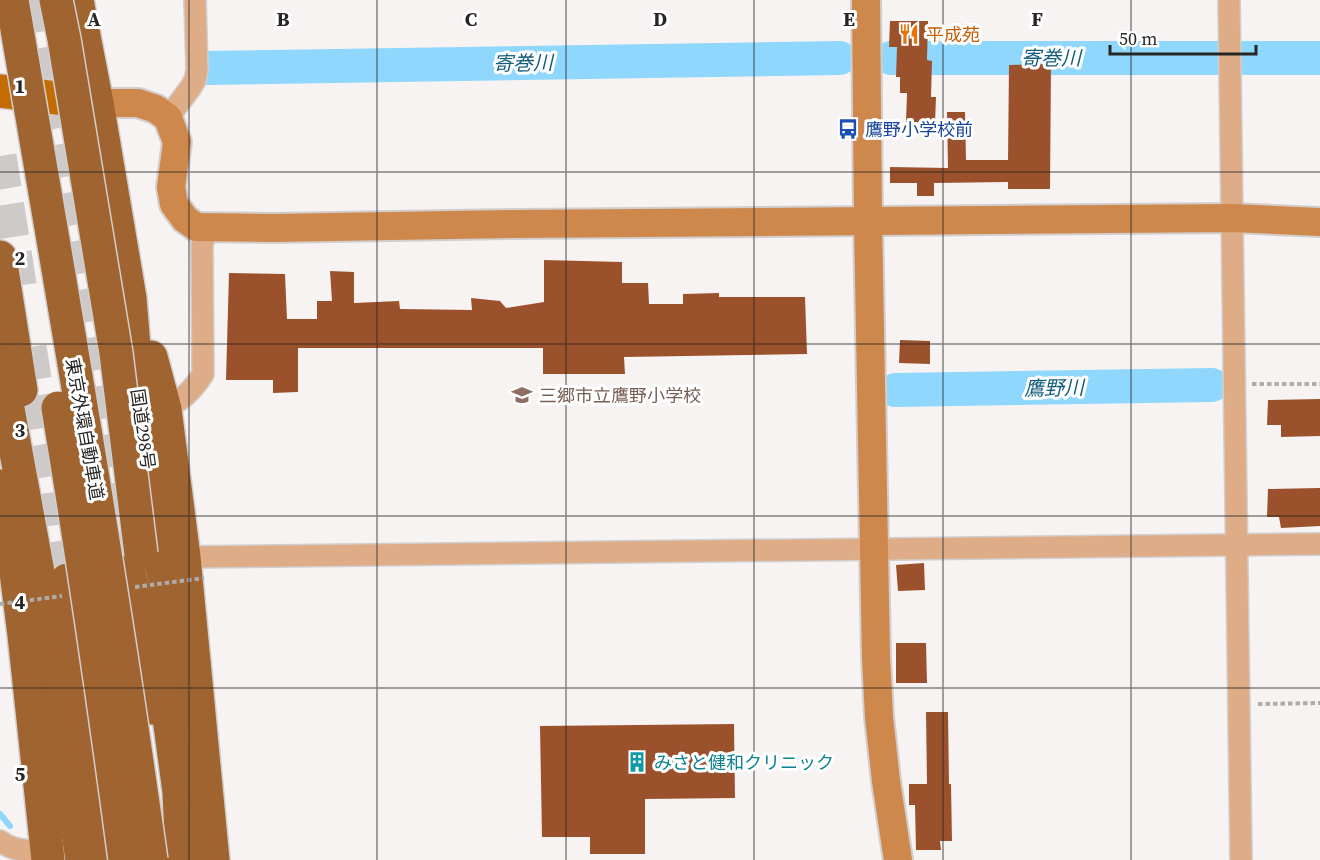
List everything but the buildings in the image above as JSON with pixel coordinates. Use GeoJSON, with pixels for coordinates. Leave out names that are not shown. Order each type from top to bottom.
{"type":"FeatureCollection","features":[{"type":"Feature","properties":{"kind":"highway","name":"東京外環自動車道"},"geometry":{"type":"LineString","coordinates":[[12,0],[98,505],[151,860]]}},
{"type":"Feature","properties":{"kind":"highway"},"geometry":{"type":"LineString","coordinates":[[56,0],[116,353],[135,563],[172,860]]}},
{"type":"Feature","properties":{"kind":"highway","name":"国道298号"},"geometry":{"type":"LineString","coordinates":[[77,0],[130,298],[137,383],[167,603],[168,710],[179,792],[182,860]]}},
{"type":"Feature","properties":{"kind":"highway","name":"東京外環自動車道"},"geometry":{"type":"LineString","coordinates":[[0,55],[73,498],[125,860]]}},
{"type":"Feature","properties":{"kind":"highway"},"geometry":{"type":"LineString","coordinates":[[0,257],[43,523],[48,627]]}},
{"type":"Feature","properties":{"kind":"highway"},"geometry":{"type":"LineString","coordinates":[[130,298],[149,351],[165,409],[184,558],[213,860]]}},
{"type":"Feature","properties":{"kind":"highway"},"geometry":{"type":"LineString","coordinates":[[0,370],[48,627],[82,860]]}},
{"type":"Feature","properties":{"kind":"highway"},"geometry":{"type":"LineString","coordinates":[[0,486],[6,560],[16,572],[47,854]]}},
{"type":"Feature","properties":{"kind":"highway"},"geometry":{"type":"LineString","coordinates":[[135,563],[168,710]]}},
{"type":"Feature","properties":{"kind":"highway"},"geometry":{"type":"LineString","coordinates":[[67,580],[106,860]]}},
{"type":"Feature","properties":{"kind":"main road"},"geometry":{"type":"LineString","coordinates":[[0,91],[97,103]]}},
{"type":"Feature","properties":{"kind":"main road"},"geometry":{"type":"LineString","coordinates":[[0,110],[97,103]]}},
{"type":"Feature","properties":{"kind":"street"},"geometry":{"type":"LineString","coordinates":[[168,118],[195,80],[197,70],[195,0]]}},
{"type":"Feature","properties":{"kind":"street"},"geometry":{"type":"LineString","coordinates":[[866,0],[868,220],[879,717],[898,860]]}},
{"type":"Feature","properties":{"kind":"street"},"geometry":{"type":"LineString","coordinates":[[1229,0],[1241,860]]}},
{"type":"Feature","properties":{"kind":"street"},"geometry":{"type":"LineString","coordinates":[[97,103],[138,103],[156,109],[168,118],[177,142],[171,187],[174,204],[185,219],[196,227],[1232,218],[1320,222]]}},
{"type":"Feature","properties":{"kind":"street"},"geometry":{"type":"LineString","coordinates":[[165,409],[181,400],[204,374],[202,244],[208,228]]}},
{"type":"Feature","properties":{"kind":"street"},"geometry":{"type":"LineString","coordinates":[[184,558],[1320,544]]}},
{"type":"Feature","properties":{"kind":"street"},"geometry":{"type":"LineString","coordinates":[[0,841],[13,848],[47,854]]}},
{"type":"Feature","properties":{"kind":"path"},"geometry":{"type":"LineString","coordinates":[[1234,384],[1320,384]]}},
{"type":"Feature","properties":{"kind":"path"},"geometry":{"type":"LineString","coordinates":[[1239,704],[1320,702]]}},
{"type":"Feature","properties":{"kind":"waterway","name":"寄巻川"},"geometry":{"type":"LineString","coordinates":[[206,68],[840,58]]}},
{"type":"Feature","properties":{"kind":"waterway","name":"寄巻川"},"geometry":{"type":"LineString","coordinates":[[891,58],[1320,58]]}},
{"type":"Feature","properties":{"kind":"waterway","name":"鷹野川"},"geometry":{"type":"LineString","coordinates":[[895,390],[1212,385]]}},
{"type":"Feature","properties":{"kind":"waterway"},"geometry":{"type":"LineString","coordinates":[[0,814],[10,826]]}},
{"type":"Feature","properties":{"kind":"tunnel"},"geometry":{"type":"LineString","coordinates":[[31,0],[129,571]]}},
{"type":"Feature","properties":{"kind":"tunnel"},"geometry":{"type":"LineString","coordinates":[[0,156],[22,297]]}},
{"type":"Feature","properties":{"kind":"tunnel"},"geometry":{"type":"LineString","coordinates":[[30,347],[67,580]]}},
{"type":"Feature","properties":{"kind":"place","name":"平成苑"},"geometry":{"type":"Point","coordinates":[909,34]}},
{"type":"Feature","properties":{"kind":"place","name":"鷹野小学校前"},"geometry":{"type":"Point","coordinates":[848,129]}},
{"type":"Feature","properties":{"kind":"place","name":"三郷市立鷹野小学校"},"geometry":{"type":"Point","coordinates":[522,395]}},
{"type":"Feature","properties":{"kind":"place","name":"みさと健和クリニック"},"geometry":{"type":"Point","coordinates":[637,762]}}]}
